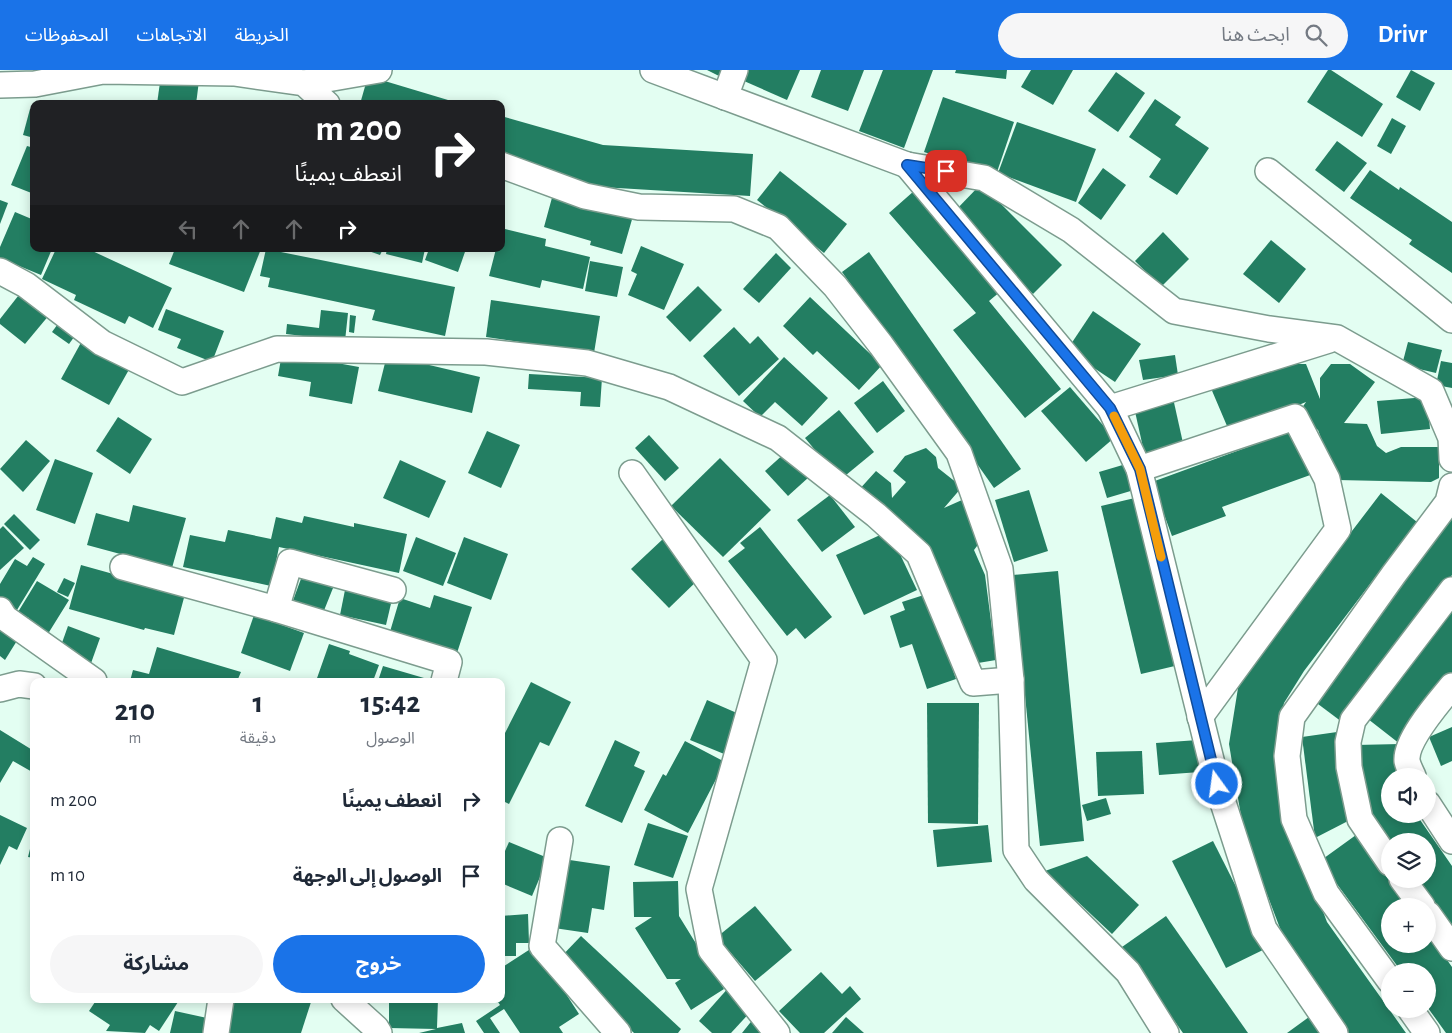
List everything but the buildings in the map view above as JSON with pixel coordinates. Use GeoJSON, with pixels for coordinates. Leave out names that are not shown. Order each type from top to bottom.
{"type":"FeatureCollection","features":[{"type":"Feature","properties":{"kind":"street"},"geometry":{"type":"LineString","coordinates":[[0,85],[35,84],[103,71],[234,73],[304,83],[379,70]]}},
{"type":"Feature","properties":{"kind":"street"},"geometry":{"type":"LineString","coordinates":[[653,70],[907,165],[984,178],[1071,230],[1174,311],[1268,329],[1337,338],[1431,391],[1451,438],[1452,459]]}},
{"type":"Feature","properties":{"kind":"street"},"geometry":{"type":"LineString","coordinates":[[725,97],[735,70]]}},
{"type":"Feature","properties":{"kind":"street"},"geometry":{"type":"LineString","coordinates":[[304,83],[323,100]]}},
{"type":"Feature","properties":{"kind":"street"},"geometry":{"type":"LineString","coordinates":[[907,165],[1110,408],[1140,469],[1217,784],[1264,929],[1335,1033]]}},
{"type":"Feature","properties":{"kind":"street"},"geometry":{"type":"LineString","coordinates":[[505,166],[585,196],[640,207],[734,209],[778,227],[835,286],[881,346],[959,453],[1000,569],[1011,680],[1016,850],[1036,880],[1128,972],[1166,1033]]}},
{"type":"Feature","properties":{"kind":"street"},"geometry":{"type":"LineString","coordinates":[[1268,171],[1452,320]]}},
{"type":"Feature","properties":{"kind":"street"},"geometry":{"type":"LineString","coordinates":[[0,271],[26,285],[102,343],[182,382],[277,349],[486,352],[587,363],[669,387],[778,438],[876,515],[919,554],[973,683],[1011,680]]}},
{"type":"Feature","properties":{"kind":"street"},"geometry":{"type":"LineString","coordinates":[[1110,408],[1337,338]]}},
{"type":"Feature","properties":{"kind":"street"},"geometry":{"type":"LineString","coordinates":[[1140,469],[1294,417],[1327,479],[1338,529],[1200,717]]}},
{"type":"Feature","properties":{"kind":"street"},"geometry":{"type":"LineString","coordinates":[[632,473],[764,660],[699,889],[710,950],[777,1033]]}},
{"type":"Feature","properties":{"kind":"street"},"geometry":{"type":"LineString","coordinates":[[1381,969],[1326,893],[1294,818],[1287,756],[1292,717],[1448,502],[1452,486]]}},
{"type":"Feature","properties":{"kind":"street"},"geometry":{"type":"LineString","coordinates":[[276,609],[290,562],[393,590]]}},
{"type":"Feature","properties":{"kind":"street"},"geometry":{"type":"LineString","coordinates":[[123,567],[276,609],[449,662],[445,678]]}},
{"type":"Feature","properties":{"kind":"street"},"geometry":{"type":"LineString","coordinates":[[1381,850],[1360,819],[1349,767],[1348,742],[1353,720],[1452,590]]}},
{"type":"Feature","properties":{"kind":"street"},"geometry":{"type":"LineString","coordinates":[[0,610],[5,618],[90,678]]}},
{"type":"Feature","properties":{"kind":"street"},"geometry":{"type":"LineString","coordinates":[[0,689],[19,684],[30,685]]}},
{"type":"Feature","properties":{"kind":"street"},"geometry":{"type":"LineString","coordinates":[[1410,768],[1407,760],[1413,741],[1422,724],[1452,686]]}},
{"type":"Feature","properties":{"kind":"street"},"geometry":{"type":"LineString","coordinates":[[1436,816],[1452,841]]}},
{"type":"Feature","properties":{"kind":"street"},"geometry":{"type":"LineString","coordinates":[[560,840],[542,946],[618,1033]]}},
{"type":"Feature","properties":{"kind":"street"},"geometry":{"type":"LineString","coordinates":[[1436,925],[1452,948]]}},
{"type":"Feature","properties":{"kind":"street"},"geometry":{"type":"LineString","coordinates":[[216,1033],[220,1003]]}},
{"type":"Feature","properties":{"kind":"street"},"geometry":{"type":"LineString","coordinates":[[348,1003],[378,1030]]}},
{"type":"Feature","properties":{"kind":"street"},"geometry":{"type":"LineString","coordinates":[[374,1003],[378,1030]]}},
{"type":"Feature","properties":{"kind":"street"},"geometry":{"type":"LineString","coordinates":[[1416,1018],[1427,1033]]}},
{"type":"Feature","properties":{"kind":"slow traffic"},"geometry":{"type":"LineString","coordinates":[[1114,416],[1140,469],[1161,557]]}},
{"type":"Feature","properties":{"kind":"route"},"geometry":{"type":"LineString","coordinates":[[946,171],[907,165],[1110,408],[1140,469],[1217,784]]}}]}
